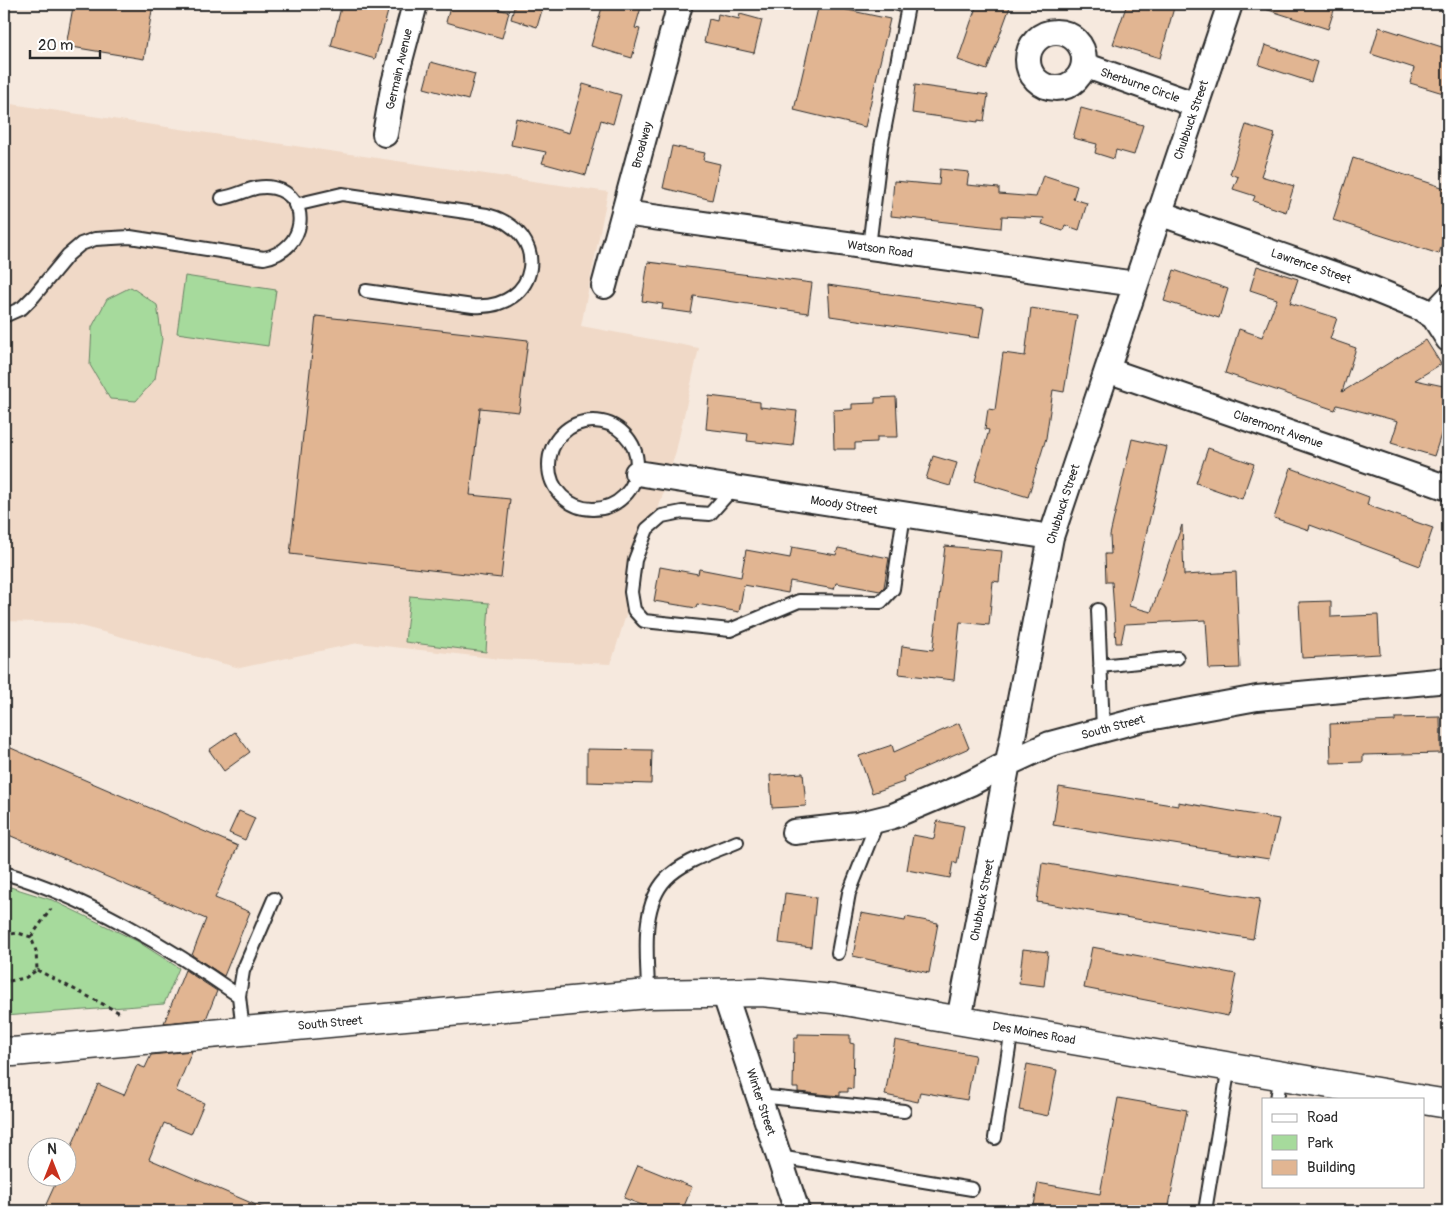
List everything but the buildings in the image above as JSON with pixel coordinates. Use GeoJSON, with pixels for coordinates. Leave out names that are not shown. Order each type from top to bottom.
{"type":"FeatureCollection","features":[{"type":"Feature","properties":{"kind":"street","name":"Germain Avenue"},"geometry":{"type":"LineString","coordinates":[[385,134],[394,83],[415,4]]}},
{"type":"Feature","properties":{"kind":"street","name":"Broadway"},"geometry":{"type":"LineString","coordinates":[[604,286],[680,4]]}},
{"type":"Feature","properties":{"kind":"street","name":"Chubbuck Street"},"geometry":{"type":"LineString","coordinates":[[959,1020],[1051,537],[1230,4]]}},
{"type":"Feature","properties":{"kind":"street","name":"Sherburne Circle"},"geometry":{"type":"LineString","coordinates":[[1084,65],[1196,105]]}},
{"type":"Feature","properties":{"kind":"street","name":"Watson Road"},"geometry":{"type":"LineString","coordinates":[[624,213],[1136,284]]}},
{"type":"Feature","properties":{"kind":"street","name":"Lawrence Street"},"geometry":{"type":"LineString","coordinates":[[1159,214],[1356,282],[1427,312],[1434,316],[1448,339]]}},
{"type":"Feature","properties":{"kind":"street","name":"Claremont Avenue"},"geometry":{"type":"LineString","coordinates":[[1107,370],[1448,488]]}},
{"type":"Feature","properties":{"kind":"street","name":"Moody Street"},"geometry":{"type":"LineString","coordinates":[[637,473],[1051,537]]}},
{"type":"Feature","properties":{"kind":"street","name":"South Street"},"geometry":{"type":"LineString","coordinates":[[794,832],[857,825],[878,820],[934,800],[971,784],[1009,762],[1050,744],[1143,719],[1248,700],[1448,680]]}},
{"type":"Feature","properties":{"kind":"street","name":"Des Moines Road"},"geometry":{"type":"LineString","coordinates":[[648,994],[724,992],[800,994],[1230,1066],[1279,1087],[1406,1098]]}},
{"type":"Feature","properties":{"kind":"street","name":"Winter Street"},"geometry":{"type":"LineString","coordinates":[[724,992],[797,1211]]}},
{"type":"Feature","properties":{"kind":"street","name":"South Street"},"geometry":{"type":"LineString","coordinates":[[7,1053],[648,994]]}},
{"type":"Feature","properties":{"kind":"street"},"geometry":{"type":"LineString","coordinates":[[1424,1100],[1448,1104]]}},
{"type":"Feature","properties":{"kind":"lane"},"geometry":{"type":"LineString","coordinates":[[869,247],[881,147],[908,6],[898,4]]}},
{"type":"Feature","properties":{"kind":"lane"},"geometry":{"type":"LineString","coordinates":[[4,316],[22,308],[68,254],[81,244],[95,239],[130,237],[264,258],[275,256],[285,250],[295,239],[299,228],[300,216],[296,204],[288,195],[276,188],[263,186],[250,189],[235,196],[222,198]]}},
{"type":"Feature","properties":{"kind":"lane"},"geometry":{"type":"LineString","coordinates":[[296,204],[342,194],[487,215],[504,219],[517,229],[527,244],[530,258],[529,273],[523,286],[514,296],[502,304],[488,307],[473,306],[366,291]]}},
{"type":"Feature","properties":{"kind":"lane"},"geometry":{"type":"LineString","coordinates":[[1427,312],[1448,290]]}},
{"type":"Feature","properties":{"kind":"lane"},"geometry":{"type":"LineString","coordinates":[[590,420],[605,422],[618,428],[633,444],[637,458],[637,473],[632,487],[615,504],[600,509],[584,509],[573,505],[560,495],[551,481],[548,465],[550,449],[562,433],[574,424],[590,420]]}},
{"type":"Feature","properties":{"kind":"lane"},"geometry":{"type":"LineString","coordinates":[[733,488],[710,514],[682,512],[662,516],[647,529],[636,560],[631,592],[634,610],[644,621],[730,630],[799,601],[880,602],[893,589],[904,514]]}},
{"type":"Feature","properties":{"kind":"lane"},"geometry":{"type":"LineString","coordinates":[[1098,610],[1103,729]]}},
{"type":"Feature","properties":{"kind":"lane"},"geometry":{"type":"LineString","coordinates":[[1100,666],[1177,658]]}},
{"type":"Feature","properties":{"kind":"lane"},"geometry":{"type":"LineString","coordinates":[[838,953],[849,893],[878,820]]}},
{"type":"Feature","properties":{"kind":"lane"},"geometry":{"type":"LineString","coordinates":[[648,994],[648,916],[655,893],[667,878],[682,868],[737,842]]}},
{"type":"Feature","properties":{"kind":"lane"},"geometry":{"type":"LineString","coordinates":[[4,874],[61,895],[197,966],[239,996]]}},
{"type":"Feature","properties":{"kind":"lane"},"geometry":{"type":"LineString","coordinates":[[243,1031],[239,996],[243,971],[274,898]]}},
{"type":"Feature","properties":{"kind":"lane"},"geometry":{"type":"LineString","coordinates":[[995,1138],[1012,1029]]}},
{"type":"Feature","properties":{"kind":"lane"},"geometry":{"type":"LineString","coordinates":[[1205,1211],[1230,1066]]}},
{"type":"Feature","properties":{"kind":"lane"},"geometry":{"type":"LineString","coordinates":[[759,1096],[904,1111]]}},
{"type":"Feature","properties":{"kind":"lane"},"geometry":{"type":"LineString","coordinates":[[779,1157],[972,1189]]}},
{"type":"Feature","properties":{"kind":"path"},"geometry":{"type":"LineString","coordinates":[[31,937],[61,895]]}},
{"type":"Feature","properties":{"kind":"path"},"geometry":{"type":"LineString","coordinates":[[4,936],[18,933],[31,937]]}},
{"type":"Feature","properties":{"kind":"path"},"geometry":{"type":"LineString","coordinates":[[31,937],[36,951],[37,970]]}},
{"type":"Feature","properties":{"kind":"path"},"geometry":{"type":"LineString","coordinates":[[4,982],[25,978],[37,970]]}},
{"type":"Feature","properties":{"kind":"path"},"geometry":{"type":"LineString","coordinates":[[37,970],[122,1014]]}},
{"type":"Feature","properties":{"kind":"shaded area"},"geometry":{"type":"Polygon","coordinates":[[[4,103],[608,192],[581,326],[699,348],[676,451],[611,664],[501,659],[358,643],[240,668],[69,623],[4,621],[4,103]]]}},
{"type":"Feature","properties":{"kind":"green space"},"geometry":{"type":"Polygon","coordinates":[[[185,276],[276,290],[268,346],[177,333],[185,276]]]}},
{"type":"Feature","properties":{"kind":"green space"},"geometry":{"type":"Polygon","coordinates":[[[131,287],[157,305],[162,339],[155,379],[136,401],[110,399],[90,365],[92,327],[107,299],[131,287]]]}},
{"type":"Feature","properties":{"kind":"green space"},"geometry":{"type":"Polygon","coordinates":[[[410,596],[489,603],[486,652],[405,642],[410,596]]]}},
{"type":"Feature","properties":{"kind":"green space"},"geometry":{"type":"Polygon","coordinates":[[[4,885],[52,900],[137,941],[179,968],[164,1004],[4,1016],[4,885]]]}}]}
